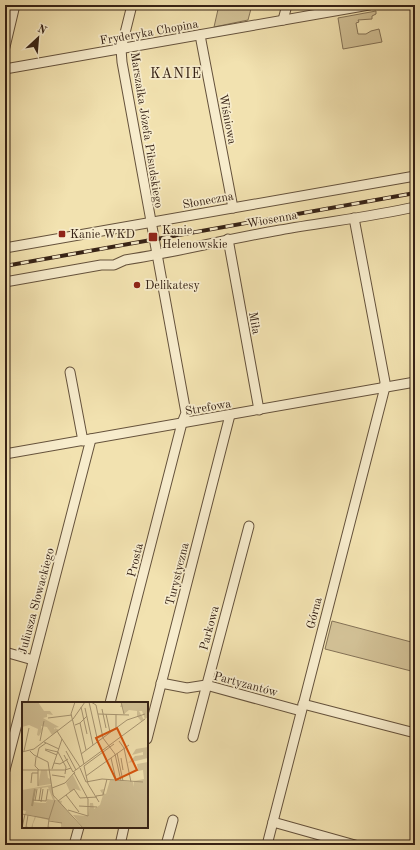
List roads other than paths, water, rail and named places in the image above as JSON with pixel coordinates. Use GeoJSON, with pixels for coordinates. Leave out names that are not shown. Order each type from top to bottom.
{"type":"FeatureCollection","features":[{"type":"Feature","properties":{"kind":"street"},"geometry":{"type":"LineString","coordinates":[[5,47],[15,5]]}},
{"type":"Feature","properties":{"kind":"street","name":"Marszałka Józefa Piłsudskiego"},"geometry":{"type":"LineString","coordinates":[[132,5],[121,49],[122,62],[186,413],[182,423]]}},
{"type":"Feature","properties":{"kind":"street"},"geometry":{"type":"LineString","coordinates":[[283,20],[287,5]]}},
{"type":"Feature","properties":{"kind":"street","name":"Fryderyka Chopina"},"geometry":{"type":"LineString","coordinates":[[5,69],[368,5]]}},
{"type":"Feature","properties":{"kind":"street","name":"Wiśniowa"},"geometry":{"type":"LineString","coordinates":[[200,35],[233,208]]}},
{"type":"Feature","properties":{"kind":"street","name":"Słoneczna"},"geometry":{"type":"LineString","coordinates":[[5,248],[415,176]]}},
{"type":"Feature","properties":{"kind":"street","name":"Wiosenna"},"geometry":{"type":"LineString","coordinates":[[5,282],[101,265],[111,259],[119,258],[125,260],[156,255],[228,239],[415,207]]}},
{"type":"Feature","properties":{"kind":"street"},"geometry":{"type":"LineString","coordinates":[[354,218],[385,388]]}},
{"type":"Feature","properties":{"kind":"street","name":"Miła"},"geometry":{"type":"LineString","coordinates":[[228,239],[259,410]]}},
{"type":"Feature","properties":{"kind":"street"},"geometry":{"type":"LineString","coordinates":[[70,372],[87,440]]}},
{"type":"Feature","properties":{"kind":"street","name":"Strefowa"},"geometry":{"type":"LineString","coordinates":[[5,454],[415,382]]}},
{"type":"Feature","properties":{"kind":"street","name":"Górna"},"geometry":{"type":"LineString","coordinates":[[267,845],[385,388]]}},
{"type":"Feature","properties":{"kind":"street","name":"Turystyczna"},"geometry":{"type":"LineString","coordinates":[[148,735],[230,415]]}},
{"type":"Feature","properties":{"kind":"street","name":"Prosta"},"geometry":{"type":"LineString","coordinates":[[110,702],[182,423]]}},
{"type":"Feature","properties":{"kind":"street","name":"Juliusza Słowackiego"},"geometry":{"type":"LineString","coordinates":[[22,702],[87,440]]}},
{"type":"Feature","properties":{"kind":"street","name":"Parkowa"},"geometry":{"type":"LineString","coordinates":[[193,737],[249,526]]}},
{"type":"Feature","properties":{"kind":"street"},"geometry":{"type":"LineString","coordinates":[[5,652],[33,660]]}},
{"type":"Feature","properties":{"kind":"street","name":"Partyzantów"},"geometry":{"type":"LineString","coordinates":[[161,683],[187,688],[206,685],[415,733]]}},
{"type":"Feature","properties":{"kind":"street","name":"Juliusza Słowackiego"},"geometry":{"type":"LineString","coordinates":[[5,770],[22,703]]}},
{"type":"Feature","properties":{"kind":"street"},"geometry":{"type":"LineString","coordinates":[[166,845],[173,820]]}},
{"type":"Feature","properties":{"kind":"street"},"geometry":{"type":"LineString","coordinates":[[273,822],[355,845]]}},
{"type":"Feature","properties":{"kind":"street"},"geometry":{"type":"LineString","coordinates":[[74,845],[79,828]]}},
{"type":"Feature","properties":{"kind":"street"},"geometry":{"type":"LineString","coordinates":[[120,845],[124,828]]}},
{"type":"Feature","properties":{"kind":"railway"},"geometry":{"type":"LineString","coordinates":[[5,266],[415,193]]}},
{"type":"Feature","properties":{"kind":"place","name":"Kanie WKD"},"geometry":{"type":"Point","coordinates":[62,234]}},
{"type":"Feature","properties":{"kind":"place","name":"Kanie Helenowskie"},"geometry":{"type":"Point","coordinates":[153,237]}},
{"type":"Feature","properties":{"kind":"place","name":"Delikatesy"},"geometry":{"type":"Point","coordinates":[137,285]}},
{"type":"Feature","properties":{"kind":"district","name":"KANIE"},"geometry":{"type":"Point","coordinates":[176,73]}}]}
